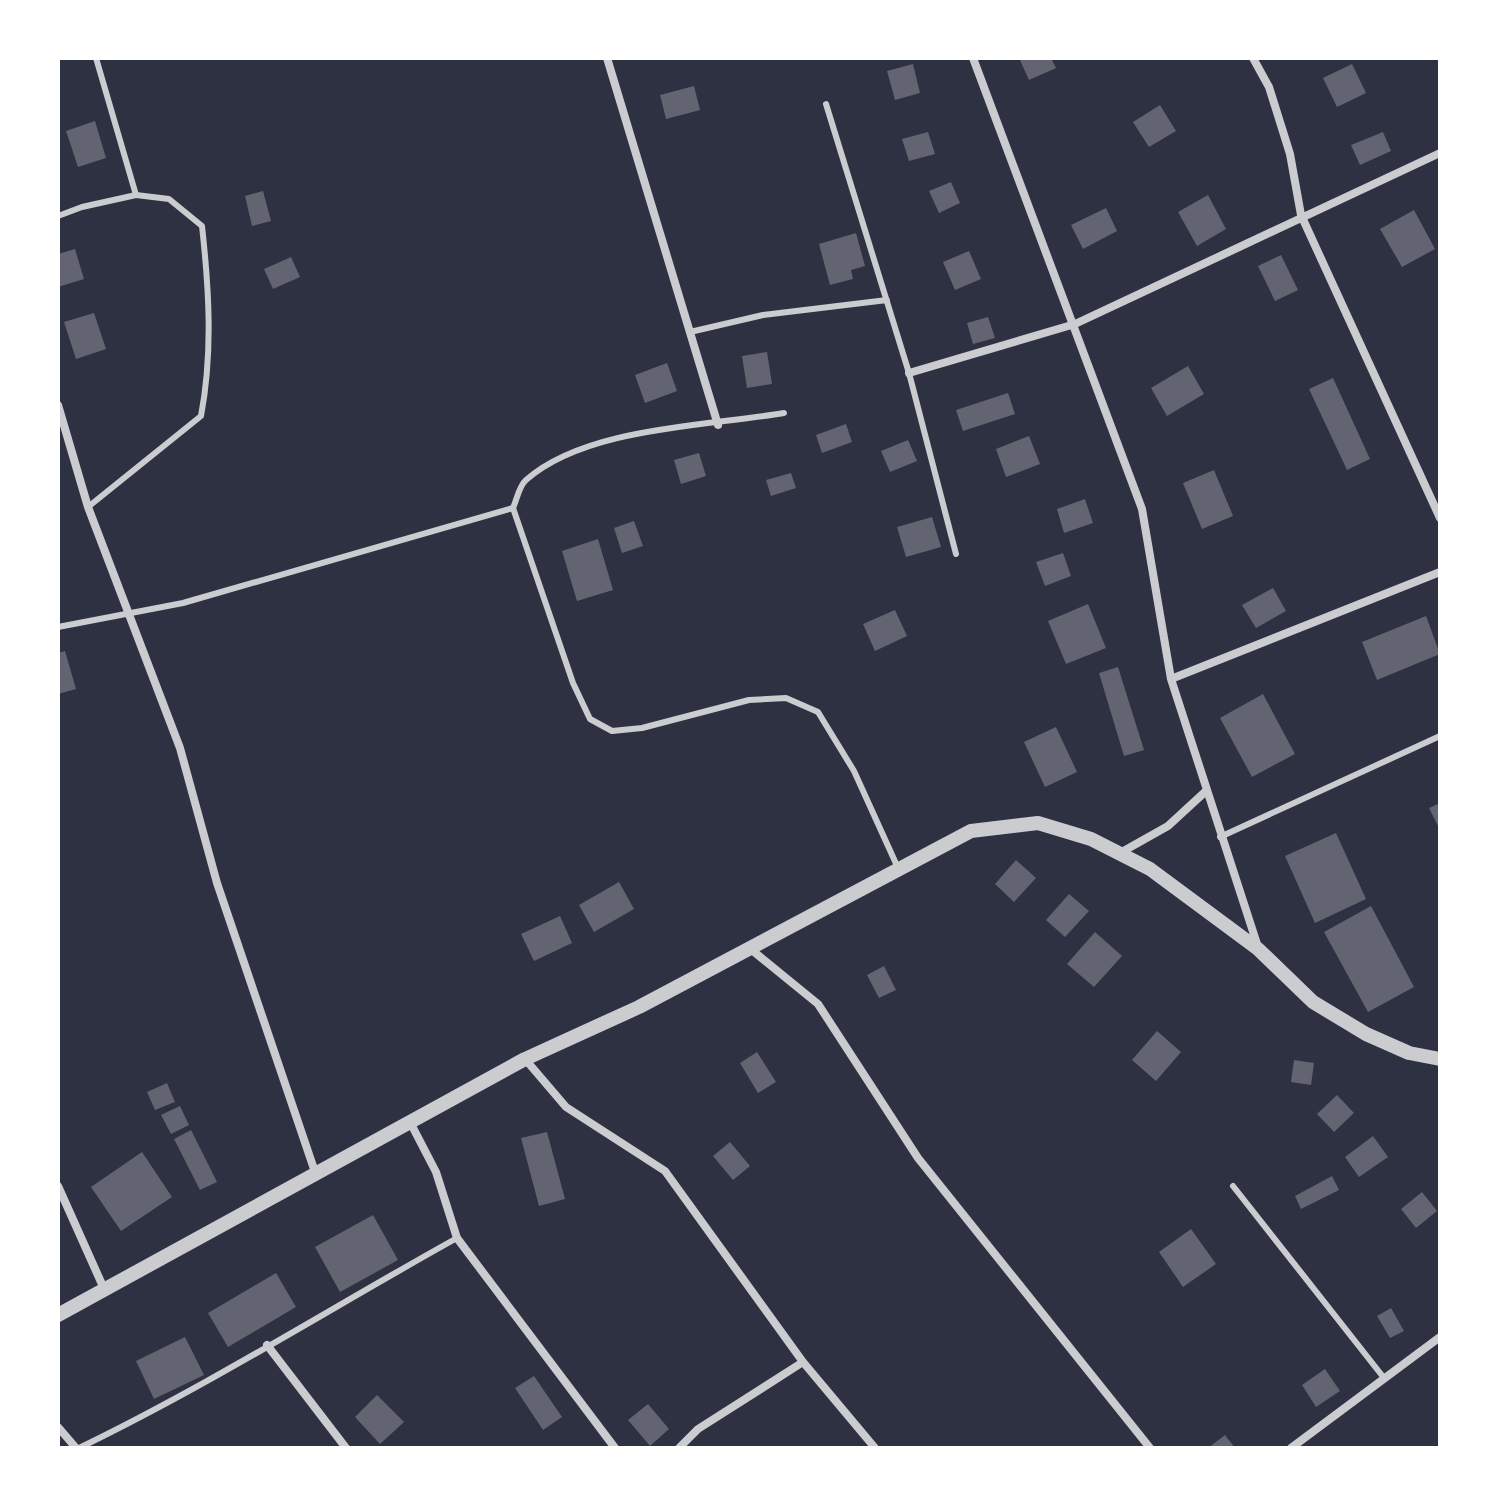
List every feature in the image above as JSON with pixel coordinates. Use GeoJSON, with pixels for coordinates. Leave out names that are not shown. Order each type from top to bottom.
{"type":"FeatureCollection","features":[{"type":"Feature","properties":{"kind":"street"},"geometry":{"type":"LineString","coordinates":[[607,58],[718,425]]}},
{"type":"Feature","properties":{"kind":"street"},"geometry":{"type":"LineString","coordinates":[[973,58],[1142,509],[1171,679],[1258,949]]}},
{"type":"Feature","properties":{"kind":"street"},"geometry":{"type":"LineString","coordinates":[[1253,58],[1269,87],[1290,154],[1301,215],[1440,518]]}},
{"type":"Feature","properties":{"kind":"street"},"geometry":{"type":"LineString","coordinates":[[909,373],[1075,324],[1301,215],[1440,153]]}},
{"type":"Feature","properties":{"kind":"street"},"geometry":{"type":"LineString","coordinates":[[58,405],[88,507],[133,616],[180,748],[217,883],[315,1172]]}},
{"type":"Feature","properties":{"kind":"street"},"geometry":{"type":"LineString","coordinates":[[1171,679],[1440,572]]}},
{"type":"Feature","properties":{"kind":"street"},"geometry":{"type":"LineString","coordinates":[[1120,853],[1168,826],[1206,791]]}},
{"type":"Feature","properties":{"kind":"street"},"geometry":{"type":"LineString","coordinates":[[58,1315],[525,1059],[639,1007],[747,947],[971,831],[1038,823],[1091,839],[1120,853],[1150,869],[1258,949],[1313,1002],[1409,1053],[1440,1059]]}},
{"type":"Feature","properties":{"kind":"street"},"geometry":{"type":"LineString","coordinates":[[747,947],[818,1004],[918,1158],[1150,1448]]}},
{"type":"Feature","properties":{"kind":"street"},"geometry":{"type":"LineString","coordinates":[[525,1059],[566,1107],[665,1171],[803,1362],[875,1448]]}},
{"type":"Feature","properties":{"kind":"street"},"geometry":{"type":"LineString","coordinates":[[410,1122],[436,1172],[457,1238],[615,1448]]}},
{"type":"Feature","properties":{"kind":"street"},"geometry":{"type":"LineString","coordinates":[[58,1186],[105,1291]]}},
{"type":"Feature","properties":{"kind":"street"},"geometry":{"type":"LineString","coordinates":[[1291,1448],[1440,1337]]}},
{"type":"Feature","properties":{"kind":"street"},"geometry":{"type":"LineString","coordinates":[[267,1345],[346,1448]]}},
{"type":"Feature","properties":{"kind":"street"},"geometry":{"type":"LineString","coordinates":[[679,1448],[698,1429],[803,1362]]}},
{"type":"Feature","properties":{"kind":"street"},"geometry":{"type":"LineString","coordinates":[[58,1427],[77,1448]]}},
{"type":"Feature","properties":{"kind":"lane"},"geometry":{"type":"LineString","coordinates":[[96,58],[136,195]]}},
{"type":"Feature","properties":{"kind":"lane"},"geometry":{"type":"LineString","coordinates":[[826,104],[909,373],[956,554]]}},
{"type":"Feature","properties":{"kind":"lane"},"geometry":{"type":"LineString","coordinates":[[58,216],[82,207],[136,195],[169,199],[202,226],[208,287],[208,381],[201,416],[88,507]]}},
{"type":"Feature","properties":{"kind":"lane"},"geometry":{"type":"LineString","coordinates":[[690,332],[763,315],[887,300]]}},
{"type":"Feature","properties":{"kind":"lane"},"geometry":{"type":"LineString","coordinates":[[784,413],[658,432],[570,452],[523,482],[513,508],[573,683],[590,719],[612,731],[642,728],[749,700],[786,698],[818,712],[854,771],[898,868]]}},
{"type":"Feature","properties":{"kind":"lane"},"geometry":{"type":"LineString","coordinates":[[58,627],[133,616],[513,508]]}},
{"type":"Feature","properties":{"kind":"lane"},"geometry":{"type":"LineString","coordinates":[[1220,837],[1440,736]]}},
{"type":"Feature","properties":{"kind":"lane"},"geometry":{"type":"LineString","coordinates":[[1233,1186],[1384,1378]]}},
{"type":"Feature","properties":{"kind":"lane"},"geometry":{"type":"LineString","coordinates":[[77,1448],[175,1401],[267,1345],[457,1238]]}},
{"type":"Feature","properties":{"kind":"building"},"geometry":{"type":"Polygon","coordinates":[[[1019,58],[1051,58],[1056,68],[1029,80],[1019,58]]]}},
{"type":"Feature","properties":{"kind":"building"},"geometry":{"type":"Polygon","coordinates":[[[913,64],[920,93],[895,100],[887,71],[913,64]]]}},
{"type":"Feature","properties":{"kind":"building"},"geometry":{"type":"Polygon","coordinates":[[[1352,64],[1366,93],[1337,107],[1323,78],[1352,64]]]}},
{"type":"Feature","properties":{"kind":"building"},"geometry":{"type":"Polygon","coordinates":[[[694,86],[700,110],[666,119],[660,95],[694,86]]]}},
{"type":"Feature","properties":{"kind":"building"},"geometry":{"type":"Polygon","coordinates":[[[1160,105],[1176,131],[1149,147],[1133,122],[1160,105]]]}},
{"type":"Feature","properties":{"kind":"building"},"geometry":{"type":"Polygon","coordinates":[[[95,121],[106,158],[78,167],[66,131],[95,121]]]}},
{"type":"Feature","properties":{"kind":"building"},"geometry":{"type":"Polygon","coordinates":[[[928,132],[935,154],[909,161],[902,139],[928,132]]]}},
{"type":"Feature","properties":{"kind":"building"},"geometry":{"type":"Polygon","coordinates":[[[1383,132],[1391,151],[1360,165],[1351,145],[1383,132]]]}},
{"type":"Feature","properties":{"kind":"building"},"geometry":{"type":"Polygon","coordinates":[[[951,182],[960,203],[939,213],[929,191],[951,182]]]}},
{"type":"Feature","properties":{"kind":"building"},"geometry":{"type":"Polygon","coordinates":[[[263,191],[271,221],[252,226],[245,196],[263,191]]]}},
{"type":"Feature","properties":{"kind":"building"},"geometry":{"type":"Polygon","coordinates":[[[1208,195],[1226,229],[1197,246],[1178,212],[1208,195]]]}},
{"type":"Feature","properties":{"kind":"building"},"geometry":{"type":"Polygon","coordinates":[[[1106,208],[1117,231],[1083,249],[1071,225],[1106,208]]]}},
{"type":"Feature","properties":{"kind":"building"},"geometry":{"type":"Polygon","coordinates":[[[1414,210],[1435,249],[1402,267],[1380,229],[1414,210]]]}},
{"type":"Feature","properties":{"kind":"building"},"geometry":{"type":"Polygon","coordinates":[[[856,233],[865,266],[851,270],[853,279],[830,285],[819,244],[856,233]]]}},
{"type":"Feature","properties":{"kind":"building"},"geometry":{"type":"Polygon","coordinates":[[[75,249],[84,279],[58,287],[58,254],[75,249]]]}},
{"type":"Feature","properties":{"kind":"building"},"geometry":{"type":"Polygon","coordinates":[[[969,251],[981,279],[955,290],[943,262],[969,251]]]}},
{"type":"Feature","properties":{"kind":"building"},"geometry":{"type":"Polygon","coordinates":[[[1281,255],[1298,290],[1275,301],[1258,266],[1281,255]]]}},
{"type":"Feature","properties":{"kind":"building"},"geometry":{"type":"Polygon","coordinates":[[[291,257],[300,277],[273,289],[264,269],[291,257]]]}},
{"type":"Feature","properties":{"kind":"building"},"geometry":{"type":"Polygon","coordinates":[[[94,313],[106,349],[76,359],[64,322],[94,313]]]}},
{"type":"Feature","properties":{"kind":"building"},"geometry":{"type":"Polygon","coordinates":[[[988,317],[995,338],[973,344],[967,323],[988,317]]]}},
{"type":"Feature","properties":{"kind":"building"},"geometry":{"type":"Polygon","coordinates":[[[767,352],[772,384],[747,388],[742,356],[767,352]]]}},
{"type":"Feature","properties":{"kind":"building"},"geometry":{"type":"Polygon","coordinates":[[[667,363],[677,391],[645,403],[635,375],[667,363]]]}},
{"type":"Feature","properties":{"kind":"building"},"geometry":{"type":"Polygon","coordinates":[[[1188,366],[1204,394],[1167,416],[1151,388],[1188,366]]]}},
{"type":"Feature","properties":{"kind":"building"},"geometry":{"type":"Polygon","coordinates":[[[1333,378],[1370,459],[1347,470],[1309,389],[1333,378]]]}},
{"type":"Feature","properties":{"kind":"building"},"geometry":{"type":"Polygon","coordinates":[[[1008,393],[1015,414],[963,431],[956,410],[1008,393]]]}},
{"type":"Feature","properties":{"kind":"building"},"geometry":{"type":"Polygon","coordinates":[[[846,424],[852,442],[822,453],[816,435],[846,424]]]}},
{"type":"Feature","properties":{"kind":"building"},"geometry":{"type":"Polygon","coordinates":[[[1029,436],[1040,464],[1006,477],[996,449],[1029,436]]]}},
{"type":"Feature","properties":{"kind":"building"},"geometry":{"type":"Polygon","coordinates":[[[908,440],[917,461],[890,472],[881,451],[908,440]]]}},
{"type":"Feature","properties":{"kind":"building"},"geometry":{"type":"Polygon","coordinates":[[[699,453],[706,476],[681,484],[674,460],[699,453]]]}},
{"type":"Feature","properties":{"kind":"building"},"geometry":{"type":"Polygon","coordinates":[[[1214,470],[1233,516],[1202,529],[1183,483],[1214,470]]]}},
{"type":"Feature","properties":{"kind":"building"},"geometry":{"type":"Polygon","coordinates":[[[791,473],[796,488],[771,496],[766,480],[791,473]]]}},
{"type":"Feature","properties":{"kind":"building"},"geometry":{"type":"Polygon","coordinates":[[[1085,499],[1093,523],[1064,533],[1057,509],[1085,499]]]}},
{"type":"Feature","properties":{"kind":"building"},"geometry":{"type":"Polygon","coordinates":[[[932,517],[941,547],[906,557],[897,527],[932,517]]]}},
{"type":"Feature","properties":{"kind":"building"},"geometry":{"type":"Polygon","coordinates":[[[634,521],[643,546],[622,553],[614,528],[634,521]]]}},
{"type":"Feature","properties":{"kind":"building"},"geometry":{"type":"Polygon","coordinates":[[[598,539],[613,590],[577,601],[562,551],[598,539]]]}},
{"type":"Feature","properties":{"kind":"building"},"geometry":{"type":"Polygon","coordinates":[[[1063,553],[1071,576],[1045,586],[1036,562],[1063,553]]]}},
{"type":"Feature","properties":{"kind":"building"},"geometry":{"type":"Polygon","coordinates":[[[1273,588],[1286,611],[1256,628],[1242,605],[1273,588]]]}},
{"type":"Feature","properties":{"kind":"building"},"geometry":{"type":"Polygon","coordinates":[[[1088,604],[1106,648],[1066,664],[1048,621],[1088,604]]]}},
{"type":"Feature","properties":{"kind":"building"},"geometry":{"type":"Polygon","coordinates":[[[895,610],[907,636],[875,651],[863,624],[895,610]]]}},
{"type":"Feature","properties":{"kind":"building"},"geometry":{"type":"Polygon","coordinates":[[[1426,616],[1440,654],[1377,680],[1362,642],[1426,616]]]}},
{"type":"Feature","properties":{"kind":"building"},"geometry":{"type":"Polygon","coordinates":[[[65,651],[76,689],[58,694],[58,653],[65,651]]]}},
{"type":"Feature","properties":{"kind":"building"},"geometry":{"type":"Polygon","coordinates":[[[1118,667],[1144,750],[1124,756],[1099,673],[1118,667]]]}},
{"type":"Feature","properties":{"kind":"building"},"geometry":{"type":"Polygon","coordinates":[[[1263,694],[1295,754],[1252,777],[1220,718],[1263,694]]]}},
{"type":"Feature","properties":{"kind":"building"},"geometry":{"type":"Polygon","coordinates":[[[1056,727],[1077,772],[1045,787],[1024,742],[1056,727]]]}},
{"type":"Feature","properties":{"kind":"building"},"geometry":{"type":"Polygon","coordinates":[[[1440,803],[1440,830],[1429,808],[1440,803]]]}},
{"type":"Feature","properties":{"kind":"building"},"geometry":{"type":"Polygon","coordinates":[[[1336,833],[1366,899],[1315,923],[1285,856],[1336,833]]]}},
{"type":"Feature","properties":{"kind":"building"},"geometry":{"type":"Polygon","coordinates":[[[1016,860],[1036,878],[1014,902],[995,884],[1016,860]]]}},
{"type":"Feature","properties":{"kind":"building"},"geometry":{"type":"Polygon","coordinates":[[[619,882],[634,909],[594,932],[579,905],[619,882]]]}},
{"type":"Feature","properties":{"kind":"building"},"geometry":{"type":"Polygon","coordinates":[[[1069,894],[1089,911],[1065,937],[1046,920],[1069,894]]]}},
{"type":"Feature","properties":{"kind":"building"},"geometry":{"type":"Polygon","coordinates":[[[1371,906],[1414,987],[1368,1012],[1324,932],[1371,906]]]}},
{"type":"Feature","properties":{"kind":"building"},"geometry":{"type":"Polygon","coordinates":[[[560,916],[572,943],[534,961],[521,934],[560,916]]]}},
{"type":"Feature","properties":{"kind":"building"},"geometry":{"type":"Polygon","coordinates":[[[1095,932],[1122,956],[1094,987],[1067,964],[1095,932]]]}},
{"type":"Feature","properties":{"kind":"building"},"geometry":{"type":"Polygon","coordinates":[[[884,966],[896,990],[879,998],[867,975],[884,966]]]}},
{"type":"Feature","properties":{"kind":"building"},"geometry":{"type":"Polygon","coordinates":[[[1157,1031],[1181,1052],[1156,1081],[1132,1060],[1157,1031]]]}},
{"type":"Feature","properties":{"kind":"building"},"geometry":{"type":"Polygon","coordinates":[[[757,1052],[776,1082],[758,1093],[740,1063],[757,1052]]]}},
{"type":"Feature","properties":{"kind":"building"},"geometry":{"type":"Polygon","coordinates":[[[1294,1060],[1314,1063],[1311,1085],[1291,1082],[1294,1060]]]}},
{"type":"Feature","properties":{"kind":"building"},"geometry":{"type":"Polygon","coordinates":[[[167,1083],[175,1102],[155,1110],[147,1092],[167,1083]]]}},
{"type":"Feature","properties":{"kind":"building"},"geometry":{"type":"Polygon","coordinates":[[[1337,1095],[1354,1113],[1334,1132],[1317,1114],[1337,1095]]]}},
{"type":"Feature","properties":{"kind":"building"},"geometry":{"type":"Polygon","coordinates":[[[180,1106],[189,1125],[171,1134],[161,1115],[180,1106]]]}},
{"type":"Feature","properties":{"kind":"building"},"geometry":{"type":"Polygon","coordinates":[[[191,1130],[217,1182],[200,1190],[174,1139],[191,1130]]]}},
{"type":"Feature","properties":{"kind":"building"},"geometry":{"type":"Polygon","coordinates":[[[547,1132],[565,1199],[539,1206],[521,1138],[547,1132]]]}},
{"type":"Feature","properties":{"kind":"building"},"geometry":{"type":"Polygon","coordinates":[[[1373,1136],[1388,1157],[1359,1177],[1345,1157],[1373,1136]]]}},
{"type":"Feature","properties":{"kind":"building"},"geometry":{"type":"Polygon","coordinates":[[[730,1142],[750,1166],[733,1180],[713,1156],[730,1142]]]}},
{"type":"Feature","properties":{"kind":"building"},"geometry":{"type":"Polygon","coordinates":[[[142,1152],[172,1197],[121,1231],[91,1187],[142,1152]]]}},
{"type":"Feature","properties":{"kind":"building"},"geometry":{"type":"Polygon","coordinates":[[[1332,1176],[1339,1190],[1301,1209],[1295,1196],[1332,1176]]]}},
{"type":"Feature","properties":{"kind":"building"},"geometry":{"type":"Polygon","coordinates":[[[1422,1192],[1437,1211],[1416,1228],[1401,1209],[1422,1192]]]}},
{"type":"Feature","properties":{"kind":"building"},"geometry":{"type":"Polygon","coordinates":[[[373,1215],[398,1260],[340,1292],[315,1247],[373,1215]]]}},
{"type":"Feature","properties":{"kind":"building"},"geometry":{"type":"Polygon","coordinates":[[[1191,1229],[1216,1264],[1183,1287],[1159,1252],[1191,1229]]]}},
{"type":"Feature","properties":{"kind":"building"},"geometry":{"type":"Polygon","coordinates":[[[276,1273],[296,1307],[228,1347],[208,1313],[276,1273]]]}},
{"type":"Feature","properties":{"kind":"building"},"geometry":{"type":"Polygon","coordinates":[[[1391,1308],[1404,1331],[1390,1338],[1377,1316],[1391,1308]]]}},
{"type":"Feature","properties":{"kind":"building"},"geometry":{"type":"Polygon","coordinates":[[[185,1337],[204,1375],[154,1399],[136,1361],[185,1337]]]}},
{"type":"Feature","properties":{"kind":"building"},"geometry":{"type":"Polygon","coordinates":[[[1325,1369],[1340,1391],[1316,1407],[1302,1385],[1325,1369]]]}},
{"type":"Feature","properties":{"kind":"building"},"geometry":{"type":"Polygon","coordinates":[[[534,1376],[562,1417],[543,1430],[515,1388],[534,1376]]]}},
{"type":"Feature","properties":{"kind":"building"},"geometry":{"type":"Polygon","coordinates":[[[377,1395],[404,1422],[380,1444],[355,1417],[377,1395]]]}},
{"type":"Feature","properties":{"kind":"building"},"geometry":{"type":"Polygon","coordinates":[[[648,1404],[669,1429],[650,1446],[628,1420],[648,1404]]]}},
{"type":"Feature","properties":{"kind":"building"},"geometry":{"type":"Polygon","coordinates":[[[1225,1435],[1235,1448],[1208,1448],[1225,1435]]]}}]}
